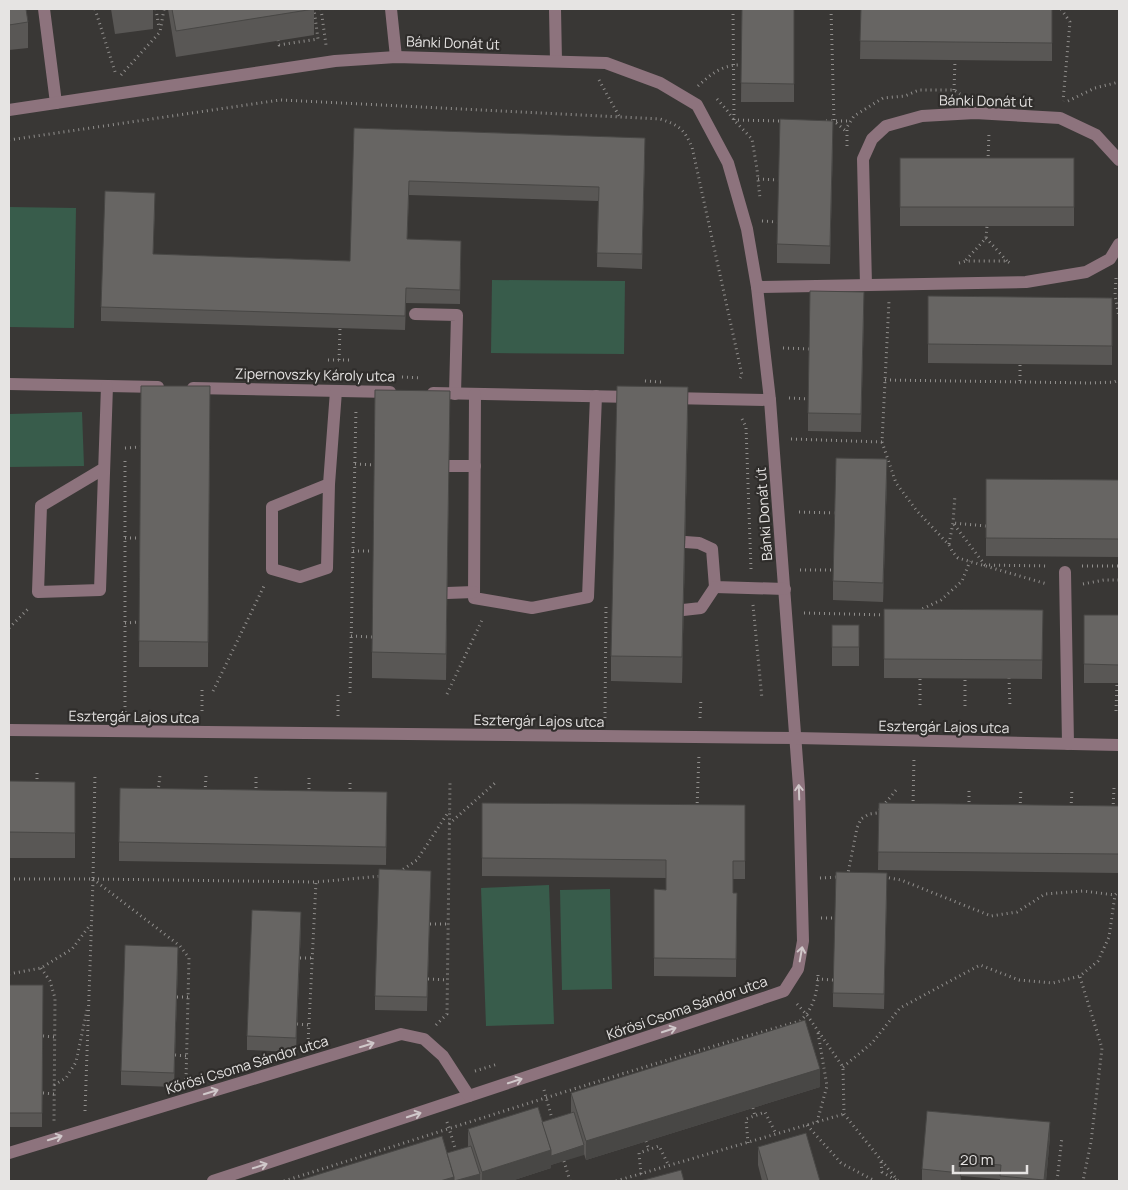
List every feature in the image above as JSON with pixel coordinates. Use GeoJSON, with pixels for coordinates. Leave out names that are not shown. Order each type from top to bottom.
{"type":"FeatureCollection","features":[{"type":"Feature","properties":{"kind":"street"},"geometry":{"type":"LineString","coordinates":[[44,9],[56,103]]}},
{"type":"Feature","properties":{"kind":"street"},"geometry":{"type":"LineString","coordinates":[[391,9],[396,57]]}},
{"type":"Feature","properties":{"kind":"street"},"geometry":{"type":"LineString","coordinates":[[555,9],[556,61]]}},
{"type":"Feature","properties":{"kind":"street","name":"Bánki Donát út"},"geometry":{"type":"LineString","coordinates":[[9,110],[335,61],[396,57],[606,63],[660,82],[697,105],[728,164],[747,229],[776,399],[785,588],[796,738]]}},
{"type":"Feature","properties":{"kind":"street","name":"Bánki Donát út"},"geometry":{"type":"LineString","coordinates":[[866,285],[862,159],[872,139],[886,126],[922,116],[975,113],[1060,118],[1096,135],[1119,160]]}},
{"type":"Feature","properties":{"kind":"street"},"geometry":{"type":"LineString","coordinates":[[757,287],[1026,282],[1086,272],[1110,259],[1119,244]]}},
{"type":"Feature","properties":{"kind":"street"},"geometry":{"type":"LineString","coordinates":[[415,314],[457,315],[455,394]]}},
{"type":"Feature","properties":{"kind":"street","name":"Zipernovszky Károly utca"},"geometry":{"type":"LineString","coordinates":[[9,384],[406,392]]}},
{"type":"Feature","properties":{"kind":"street"},"geometry":{"type":"LineString","coordinates":[[103,468],[41,506],[38,592],[100,590],[106,386]]}},
{"type":"Feature","properties":{"kind":"street"},"geometry":{"type":"LineString","coordinates":[[329,484],[272,507],[272,569],[300,576],[327,568],[329,484],[336,391]]}},
{"type":"Feature","properties":{"kind":"street"},"geometry":{"type":"LineString","coordinates":[[426,393],[776,399]]}},
{"type":"Feature","properties":{"kind":"street"},"geometry":{"type":"LineString","coordinates":[[475,394],[474,598],[532,608],[588,597],[596,396]]}},
{"type":"Feature","properties":{"kind":"street"},"geometry":{"type":"LineString","coordinates":[[449,466],[475,466]]}},
{"type":"Feature","properties":{"kind":"street"},"geometry":{"type":"LineString","coordinates":[[684,610],[701,608],[715,587],[712,549],[699,543],[685,542]]}},
{"type":"Feature","properties":{"kind":"street"},"geometry":{"type":"LineString","coordinates":[[1065,568],[1068,744]]}},
{"type":"Feature","properties":{"kind":"street"},"geometry":{"type":"LineString","coordinates":[[715,587],[785,588]]}},
{"type":"Feature","properties":{"kind":"street"},"geometry":{"type":"LineString","coordinates":[[447,593],[474,592]]}},
{"type":"Feature","properties":{"kind":"street","name":"Esztergár Lajos utca"},"geometry":{"type":"LineString","coordinates":[[9,730],[796,738],[1119,745]]}},
{"type":"Feature","properties":{"kind":"street","name":"Kőrösi Csoma Sándor utca"},"geometry":{"type":"LineString","coordinates":[[213,1181],[784,991],[798,969],[803,941],[800,787],[796,738]]}},
{"type":"Feature","properties":{"kind":"street","name":"Kőrösi Csoma Sándor utca"},"geometry":{"type":"LineString","coordinates":[[9,1153],[401,1034],[424,1039]]}},
{"type":"Feature","properties":{"kind":"street"},"geometry":{"type":"LineString","coordinates":[[424,1039],[443,1056],[469,1096]]}},
{"type":"Feature","properties":{"kind":"path"},"geometry":{"type":"LineString","coordinates":[[95,9],[117,79]]}},
{"type":"Feature","properties":{"kind":"path"},"geometry":{"type":"LineString","coordinates":[[156,9],[160,32]]}},
{"type":"Feature","properties":{"kind":"path"},"geometry":{"type":"LineString","coordinates":[[117,79],[160,32],[164,9]]}},
{"type":"Feature","properties":{"kind":"path"},"geometry":{"type":"LineString","coordinates":[[278,40],[279,45],[318,39],[314,9]]}},
{"type":"Feature","properties":{"kind":"path"},"geometry":{"type":"LineString","coordinates":[[321,9],[327,49]]}},
{"type":"Feature","properties":{"kind":"path"},"geometry":{"type":"LineString","coordinates":[[733,9],[734,120]]}},
{"type":"Feature","properties":{"kind":"path"},"geometry":{"type":"LineString","coordinates":[[831,9],[834,121],[847,132]]}},
{"type":"Feature","properties":{"kind":"path"},"geometry":{"type":"LineString","coordinates":[[1061,9],[1070,22],[1063,103]]}},
{"type":"Feature","properties":{"kind":"path"},"geometry":{"type":"LineString","coordinates":[[733,21],[742,21]]}},
{"type":"Feature","properties":{"kind":"path"},"geometry":{"type":"LineString","coordinates":[[954,90],[955,60]]}},
{"type":"Feature","properties":{"kind":"path"},"geometry":{"type":"LineString","coordinates":[[588,62],[620,117]]}},
{"type":"Feature","properties":{"kind":"path"},"geometry":{"type":"LineString","coordinates":[[705,91],[697,86],[715,71],[734,64],[742,65]]}},
{"type":"Feature","properties":{"kind":"path"},"geometry":{"type":"LineString","coordinates":[[117,79],[126,78]]}},
{"type":"Feature","properties":{"kind":"path"},"geometry":{"type":"LineString","coordinates":[[1063,103],[1095,88],[1119,82]]}},
{"type":"Feature","properties":{"kind":"path"},"geometry":{"type":"LineString","coordinates":[[847,152],[847,127],[854,116],[882,98],[905,96],[919,90],[954,90],[962,96]]}},
{"type":"Feature","properties":{"kind":"path"},"geometry":{"type":"LineString","coordinates":[[713,95],[752,140],[760,204]]}},
{"type":"Feature","properties":{"kind":"path"},"geometry":{"type":"LineString","coordinates":[[9,140],[280,100],[660,119],[670,122],[682,128],[688,136],[692,147],[742,375],[740,380],[734,383]]}},
{"type":"Feature","properties":{"kind":"path"},"geometry":{"type":"LineString","coordinates":[[1063,103],[1070,107]]}},
{"type":"Feature","properties":{"kind":"path"},"geometry":{"type":"LineString","coordinates":[[988,168],[989,126],[999,126],[1000,114]]}},
{"type":"Feature","properties":{"kind":"path"},"geometry":{"type":"LineString","coordinates":[[734,120],[789,120]]}},
{"type":"Feature","properties":{"kind":"path"},"geometry":{"type":"LineString","coordinates":[[825,121],[851,121]]}},
{"type":"Feature","properties":{"kind":"path"},"geometry":{"type":"LineString","coordinates":[[758,179],[779,180]]}},
{"type":"Feature","properties":{"kind":"path"},"geometry":{"type":"LineString","coordinates":[[761,213],[762,221],[778,222]]}},
{"type":"Feature","properties":{"kind":"path"},"geometry":{"type":"LineString","coordinates":[[966,261],[986,238],[987,226]]}},
{"type":"Feature","properties":{"kind":"path"},"geometry":{"type":"LineString","coordinates":[[986,238],[1007,261],[1025,271],[1026,282]]}},
{"type":"Feature","properties":{"kind":"path"},"geometry":{"type":"LineString","coordinates":[[957,264],[966,261],[1007,261]]}},
{"type":"Feature","properties":{"kind":"path"},"geometry":{"type":"LineString","coordinates":[[1116,272],[1114,295],[1119,317]]}},
{"type":"Feature","properties":{"kind":"path"},"geometry":{"type":"LineString","coordinates":[[889,296],[882,442],[896,483],[917,511],[949,545],[952,552],[958,558],[1047,584],[1051,588]]}},
{"type":"Feature","properties":{"kind":"path"},"geometry":{"type":"LineString","coordinates":[[339,360],[340,328]]}},
{"type":"Feature","properties":{"kind":"path"},"geometry":{"type":"LineString","coordinates":[[776,347],[810,349]]}},
{"type":"Feature","properties":{"kind":"path"},"geometry":{"type":"LineString","coordinates":[[328,360],[351,360]]}},
{"type":"Feature","properties":{"kind":"path"},"geometry":{"type":"LineString","coordinates":[[1020,364],[1020,381]]}},
{"type":"Feature","properties":{"kind":"path"},"geometry":{"type":"LineString","coordinates":[[396,377],[456,378]]}},
{"type":"Feature","properties":{"kind":"path"},"geometry":{"type":"LineString","coordinates":[[885,380],[1092,383],[1119,380]]}},
{"type":"Feature","properties":{"kind":"path"},"geometry":{"type":"LineString","coordinates":[[644,381],[664,382]]}},
{"type":"Feature","properties":{"kind":"path"},"geometry":{"type":"LineString","coordinates":[[776,399],[808,399]]}},
{"type":"Feature","properties":{"kind":"path"},"geometry":{"type":"LineString","coordinates":[[350,693],[357,400]]}},
{"type":"Feature","properties":{"kind":"path"},"geometry":{"type":"LineString","coordinates":[[786,439],[882,442]]}},
{"type":"Feature","properties":{"kind":"path"},"geometry":{"type":"LineString","coordinates":[[125,440],[125,448],[140,447]]}},
{"type":"Feature","properties":{"kind":"path"},"geometry":{"type":"LineString","coordinates":[[125,457],[125,732]]}},
{"type":"Feature","properties":{"kind":"path"},"geometry":{"type":"LineString","coordinates":[[355,464],[374,464]]}},
{"type":"Feature","properties":{"kind":"path"},"geometry":{"type":"LineString","coordinates":[[949,545],[955,495]]}},
{"type":"Feature","properties":{"kind":"path"},"geometry":{"type":"LineString","coordinates":[[798,503],[799,512],[836,514]]}},
{"type":"Feature","properties":{"kind":"path"},"geometry":{"type":"LineString","coordinates":[[953,523],[986,526]]}},
{"type":"Feature","properties":{"kind":"path"},"geometry":{"type":"LineString","coordinates":[[953,523],[985,566]]}},
{"type":"Feature","properties":{"kind":"path"},"geometry":{"type":"LineString","coordinates":[[125,538],[140,538]]}},
{"type":"Feature","properties":{"kind":"path"},"geometry":{"type":"LineString","coordinates":[[353,551],[373,551]]}},
{"type":"Feature","properties":{"kind":"path"},"geometry":{"type":"LineString","coordinates":[[916,611],[941,600],[962,581],[970,561]]}},
{"type":"Feature","properties":{"kind":"path"},"geometry":{"type":"LineString","coordinates":[[985,566],[1065,568],[1119,566]]}},
{"type":"Feature","properties":{"kind":"path"},"geometry":{"type":"LineString","coordinates":[[213,691],[272,569]]}},
{"type":"Feature","properties":{"kind":"path"},"geometry":{"type":"LineString","coordinates":[[800,578],[800,570],[834,570]]}},
{"type":"Feature","properties":{"kind":"path"},"geometry":{"type":"LineString","coordinates":[[9,628],[46,592]]}},
{"type":"Feature","properties":{"kind":"path"},"geometry":{"type":"LineString","coordinates":[[447,694],[491,601]]}},
{"type":"Feature","properties":{"kind":"path"},"geometry":{"type":"LineString","coordinates":[[800,613],[888,615]]}},
{"type":"Feature","properties":{"kind":"path"},"geometry":{"type":"LineString","coordinates":[[124,623],[140,622]]}},
{"type":"Feature","properties":{"kind":"path"},"geometry":{"type":"LineString","coordinates":[[606,633],[612,633]]}},
{"type":"Feature","properties":{"kind":"path"},"geometry":{"type":"LineString","coordinates":[[351,636],[372,637]]}},
{"type":"Feature","properties":{"kind":"path"},"geometry":{"type":"LineString","coordinates":[[920,678],[920,705]]}},
{"type":"Feature","properties":{"kind":"path"},"geometry":{"type":"LineString","coordinates":[[965,706],[966,678]]}},
{"type":"Feature","properties":{"kind":"path"},"geometry":{"type":"LineString","coordinates":[[1009,678],[1010,707]]}},
{"type":"Feature","properties":{"kind":"path"},"geometry":{"type":"LineString","coordinates":[[1116,711],[1117,683]]}},
{"type":"Feature","properties":{"kind":"path"},"geometry":{"type":"LineString","coordinates":[[697,814],[700,698]]}},
{"type":"Feature","properties":{"kind":"path"},"geometry":{"type":"LineString","coordinates":[[912,814],[915,741]]}},
{"type":"Feature","properties":{"kind":"path"},"geometry":{"type":"LineString","coordinates":[[36,789],[37,772]]}},
{"type":"Feature","properties":{"kind":"path"},"geometry":{"type":"LineString","coordinates":[[84,1130],[95,773]]}},
{"type":"Feature","properties":{"kind":"path"},"geometry":{"type":"LineString","coordinates":[[158,799],[160,775]]}},
{"type":"Feature","properties":{"kind":"path"},"geometry":{"type":"LineString","coordinates":[[204,800],[206,776]]}},
{"type":"Feature","properties":{"kind":"path"},"geometry":{"type":"LineString","coordinates":[[255,801],[256,777]]}},
{"type":"Feature","properties":{"kind":"path"},"geometry":{"type":"LineString","coordinates":[[308,802],[310,778]]}},
{"type":"Feature","properties":{"kind":"path"},"geometry":{"type":"LineString","coordinates":[[349,802],[350,780]]}},
{"type":"Feature","properties":{"kind":"path"},"geometry":{"type":"LineString","coordinates":[[424,1039],[447,1014],[450,782]]}},
{"type":"Feature","properties":{"kind":"path"},"geometry":{"type":"LineString","coordinates":[[448,825],[495,783]]}},
{"type":"Feature","properties":{"kind":"path"},"geometry":{"type":"LineString","coordinates":[[1113,815],[1114,788]]}},
{"type":"Feature","properties":{"kind":"path"},"geometry":{"type":"LineString","coordinates":[[846,877],[857,828],[862,819],[869,814],[876,813],[896,789]]}},
{"type":"Feature","properties":{"kind":"path"},"geometry":{"type":"LineString","coordinates":[[1071,815],[1072,789]]}},
{"type":"Feature","properties":{"kind":"path"},"geometry":{"type":"LineString","coordinates":[[968,814],[969,790]]}},
{"type":"Feature","properties":{"kind":"path"},"geometry":{"type":"LineString","coordinates":[[1020,815],[1021,790]]}},
{"type":"Feature","properties":{"kind":"path"},"geometry":{"type":"LineString","coordinates":[[394,875],[417,860],[449,811]]}},
{"type":"Feature","properties":{"kind":"path"},"geometry":{"type":"LineString","coordinates":[[818,878],[854,875]]}},
{"type":"Feature","properties":{"kind":"path"},"geometry":{"type":"LineString","coordinates":[[9,879],[316,882],[385,876]]}},
{"type":"Feature","properties":{"kind":"path"},"geometry":{"type":"LineString","coordinates":[[881,877],[901,880],[991,916],[1018,912],[1045,894],[1084,891],[1116,895]]}},
{"type":"Feature","properties":{"kind":"path"},"geometry":{"type":"LineString","coordinates":[[93,879],[180,946],[189,958],[186,1099]]}},
{"type":"Feature","properties":{"kind":"path"},"geometry":{"type":"LineString","coordinates":[[307,1062],[316,882]]}},
{"type":"Feature","properties":{"kind":"path"},"geometry":{"type":"LineString","coordinates":[[844,1067],[872,1043],[900,1008],[980,965],[1019,980],[1053,983],[1080,976],[1098,961],[1109,937],[1116,895],[1119,891]]}},
{"type":"Feature","properties":{"kind":"path"},"geometry":{"type":"LineString","coordinates":[[818,918],[835,918]]}},
{"type":"Feature","properties":{"kind":"path"},"geometry":{"type":"LineString","coordinates":[[9,974],[41,968],[72,949],[91,923]]}},
{"type":"Feature","properties":{"kind":"path"},"geometry":{"type":"LineString","coordinates":[[430,924],[448,924]]}},
{"type":"Feature","properties":{"kind":"path"},"geometry":{"type":"LineString","coordinates":[[300,958],[311,958]]}},
{"type":"Feature","properties":{"kind":"path"},"geometry":{"type":"LineString","coordinates":[[41,968],[50,981],[55,998],[54,1139]]}},
{"type":"Feature","properties":{"kind":"path"},"geometry":{"type":"LineString","coordinates":[[1080,976],[1102,1048],[1092,1142],[1083,1181]]}},
{"type":"Feature","properties":{"kind":"path"},"geometry":{"type":"LineString","coordinates":[[428,979],[447,980]]}},
{"type":"Feature","properties":{"kind":"path"},"geometry":{"type":"LineString","coordinates":[[818,979],[834,980]]}},
{"type":"Feature","properties":{"kind":"path"},"geometry":{"type":"LineString","coordinates":[[784,991],[807,1015],[844,1067],[844,1114],[897,1181]]}},
{"type":"Feature","properties":{"kind":"path"},"geometry":{"type":"LineString","coordinates":[[177,997],[188,997]]}},
{"type":"Feature","properties":{"kind":"path"},"geometry":{"type":"LineString","coordinates":[[54,1085],[66,1078],[76,1062],[88,1002]]}},
{"type":"Feature","properties":{"kind":"path"},"geometry":{"type":"LineString","coordinates":[[731,1009],[740,1045]]}},
{"type":"Feature","properties":{"kind":"path"},"geometry":{"type":"LineString","coordinates":[[297,1024],[309,1024]]}},
{"type":"Feature","properties":{"kind":"path"},"geometry":{"type":"LineString","coordinates":[[816,1122],[827,1086],[818,1031]]}},
{"type":"Feature","properties":{"kind":"path"},"geometry":{"type":"LineString","coordinates":[[43,1036],[55,1037]]}},
{"type":"Feature","properties":{"kind":"path"},"geometry":{"type":"LineString","coordinates":[[602,1052],[610,1085]]}},
{"type":"Feature","properties":{"kind":"path"},"geometry":{"type":"LineString","coordinates":[[175,1055],[187,1056]]}},
{"type":"Feature","properties":{"kind":"path"},"geometry":{"type":"LineString","coordinates":[[456,1077],[503,1063]]}},
{"type":"Feature","properties":{"kind":"path"},"geometry":{"type":"LineString","coordinates":[[539,1073],[555,1128]]}},
{"type":"Feature","properties":{"kind":"path"},"geometry":{"type":"LineString","coordinates":[[43,1093],[54,1094]]}},
{"type":"Feature","properties":{"kind":"path"},"geometry":{"type":"LineString","coordinates":[[442,1105],[458,1160]]}},
{"type":"Feature","properties":{"kind":"path"},"geometry":{"type":"LineString","coordinates":[[753,1108],[755,1116]]}},
{"type":"Feature","properties":{"kind":"path"},"geometry":{"type":"LineString","coordinates":[[514,1109],[516,1116]]}},
{"type":"Feature","properties":{"kind":"path"},"geometry":{"type":"LineString","coordinates":[[748,1143],[746,1119],[765,1112],[776,1134]]}},
{"type":"Feature","properties":{"kind":"path"},"geometry":{"type":"LineString","coordinates":[[616,1181],[844,1114]]}},
{"type":"Feature","properties":{"kind":"path"},"geometry":{"type":"LineString","coordinates":[[806,1125],[841,1163],[875,1181]]}},
{"type":"Feature","properties":{"kind":"path"},"geometry":{"type":"LineString","coordinates":[[375,1128],[384,1157]]}},
{"type":"Feature","properties":{"kind":"path"},"geometry":{"type":"LineString","coordinates":[[1057,1181],[1062,1137]]}},
{"type":"Feature","properties":{"kind":"path"},"geometry":{"type":"LineString","coordinates":[[646,1141],[648,1150]]}},
{"type":"Feature","properties":{"kind":"path"},"geometry":{"type":"LineString","coordinates":[[641,1174],[639,1153],[659,1146],[669,1166]]}},
{"type":"Feature","properties":{"kind":"path"},"geometry":{"type":"LineString","coordinates":[[880,1160],[882,1172],[897,1181]]}},
{"type":"Feature","properties":{"kind":"path"},"geometry":{"type":"LineString","coordinates":[[564,1161],[570,1181]]}},
{"type":"Feature","properties":{"kind":"green space"},"geometry":{"type":"Polygon","coordinates":[[[9,207],[76,208],[74,328],[9,327],[9,207]]]}},
{"type":"Feature","properties":{"kind":"green space"},"geometry":{"type":"Polygon","coordinates":[[[492,280],[625,281],[624,354],[491,353],[492,280]]]}},
{"type":"Feature","properties":{"kind":"green space"},"geometry":{"type":"Polygon","coordinates":[[[82,412],[84,466],[9,467],[9,414],[82,412]]]}},
{"type":"Feature","properties":{"kind":"green space"},"geometry":{"type":"Polygon","coordinates":[[[549,885],[554,1024],[486,1026],[481,888],[549,885]]]}},
{"type":"Feature","properties":{"kind":"green space"},"geometry":{"type":"Polygon","coordinates":[[[610,889],[612,989],[562,990],[560,890],[610,889]]]}},
{"type":"Feature","properties":{"kind":"building"},"geometry":{"type":"Polygon","coordinates":[[[9,9],[26,9],[28,22],[9,25],[9,9]]]}},
{"type":"Feature","properties":{"kind":"building"},"geometry":{"type":"Polygon","coordinates":[[[172,9],[314,9],[176,31],[172,9]]]}},
{"type":"Feature","properties":{"kind":"building"},"geometry":{"type":"Polygon","coordinates":[[[742,9],[794,9],[794,84],[741,83],[742,9]]]}},
{"type":"Feature","properties":{"kind":"building"},"geometry":{"type":"Polygon","coordinates":[[[861,9],[1052,9],[1052,43],[860,41],[861,9]]]}},
{"type":"Feature","properties":{"kind":"building"},"geometry":{"type":"Polygon","coordinates":[[[780,119],[833,121],[830,246],[777,244],[780,119]]]}},
{"type":"Feature","properties":{"kind":"building"},"geometry":{"type":"Polygon","coordinates":[[[354,128],[645,138],[642,254],[597,253],[599,187],[409,181],[407,239],[461,241],[460,290],[406,288],[405,316],[101,307],[105,191],[155,193],[153,254],[350,261],[354,128]]]}},
{"type":"Feature","properties":{"kind":"building"},"geometry":{"type":"Polygon","coordinates":[[[900,158],[1074,158],[1074,207],[900,207],[900,158]]]}},
{"type":"Feature","properties":{"kind":"building"},"geometry":{"type":"Polygon","coordinates":[[[810,291],[864,292],[861,414],[808,413],[810,291]]]}},
{"type":"Feature","properties":{"kind":"building"},"geometry":{"type":"Polygon","coordinates":[[[928,296],[1112,298],[1112,346],[928,344],[928,296]]]}},
{"type":"Feature","properties":{"kind":"building"},"geometry":{"type":"Polygon","coordinates":[[[141,386],[210,386],[208,642],[139,641],[141,386]]]}},
{"type":"Feature","properties":{"kind":"building"},"geometry":{"type":"Polygon","coordinates":[[[617,386],[688,387],[682,657],[611,656],[617,386]]]}},
{"type":"Feature","properties":{"kind":"building"},"geometry":{"type":"Polygon","coordinates":[[[375,390],[450,391],[446,654],[372,652],[375,390]]]}},
{"type":"Feature","properties":{"kind":"building"},"geometry":{"type":"Polygon","coordinates":[[[836,458],[887,459],[883,583],[833,581],[836,458]]]}},
{"type":"Feature","properties":{"kind":"building"},"geometry":{"type":"Polygon","coordinates":[[[986,479],[1119,480],[1119,539],[986,538],[986,479]]]}},
{"type":"Feature","properties":{"kind":"building"},"geometry":{"type":"Polygon","coordinates":[[[884,609],[1043,610],[1042,660],[884,659],[884,609]]]}},
{"type":"Feature","properties":{"kind":"building"},"geometry":{"type":"Polygon","coordinates":[[[1084,615],[1119,615],[1119,665],[1084,664],[1084,615]]]}},
{"type":"Feature","properties":{"kind":"building"},"geometry":{"type":"Polygon","coordinates":[[[832,625],[859,625],[859,647],[832,647],[832,625]]]}},
{"type":"Feature","properties":{"kind":"building"},"geometry":{"type":"Polygon","coordinates":[[[9,781],[75,782],[75,833],[9,832],[9,781]]]}},
{"type":"Feature","properties":{"kind":"building"},"geometry":{"type":"Polygon","coordinates":[[[120,788],[387,792],[386,847],[119,842],[120,788]]]}},
{"type":"Feature","properties":{"kind":"building"},"geometry":{"type":"Polygon","coordinates":[[[482,803],[745,805],[745,861],[733,861],[733,893],[737,893],[736,959],[654,958],[654,889],[666,890],[666,860],[482,858],[482,803]]]}},
{"type":"Feature","properties":{"kind":"building"},"geometry":{"type":"Polygon","coordinates":[[[879,803],[1119,806],[1119,854],[878,852],[879,803]]]}},
{"type":"Feature","properties":{"kind":"building"},"geometry":{"type":"Polygon","coordinates":[[[379,869],[431,871],[427,997],[375,996],[379,869]]]}},
{"type":"Feature","properties":{"kind":"building"},"geometry":{"type":"Polygon","coordinates":[[[836,872],[887,873],[884,994],[833,993],[836,872]]]}},
{"type":"Feature","properties":{"kind":"building"},"geometry":{"type":"Polygon","coordinates":[[[252,910],[301,912],[296,1038],[247,1036],[252,910]]]}},
{"type":"Feature","properties":{"kind":"building"},"geometry":{"type":"Polygon","coordinates":[[[125,945],[178,947],[174,1073],[121,1071],[125,945]]]}},
{"type":"Feature","properties":{"kind":"building"},"geometry":{"type":"Polygon","coordinates":[[[9,985],[43,985],[42,1113],[9,1113],[9,985]]]}},
{"type":"Feature","properties":{"kind":"building"},"geometry":{"type":"Polygon","coordinates":[[[805,1020],[820,1069],[586,1141],[571,1093],[805,1020]]]}},
{"type":"Feature","properties":{"kind":"building"},"geometry":{"type":"Polygon","coordinates":[[[538,1107],[551,1150],[482,1172],[468,1129],[538,1107]]]}},
{"type":"Feature","properties":{"kind":"building"},"geometry":{"type":"Polygon","coordinates":[[[927,1111],[1050,1122],[1044,1180],[1000,1176],[1001,1165],[961,1162],[960,1173],[922,1169],[927,1111]]]}},
{"type":"Feature","properties":{"kind":"building"},"geometry":{"type":"Polygon","coordinates":[[[574,1112],[584,1145],[551,1156],[551,1150],[542,1122],[574,1112]]]}},
{"type":"Feature","properties":{"kind":"building"},"geometry":{"type":"Polygon","coordinates":[[[806,1133],[820,1181],[768,1181],[758,1147],[806,1133]]]}},
{"type":"Feature","properties":{"kind":"building"},"geometry":{"type":"Polygon","coordinates":[[[442,1136],[454,1177],[440,1181],[297,1181],[442,1136]]]}},
{"type":"Feature","properties":{"kind":"building"},"geometry":{"type":"Polygon","coordinates":[[[471,1146],[480,1174],[454,1181],[447,1153],[471,1146]]]}},
{"type":"Feature","properties":{"kind":"building"},"geometry":{"type":"Polygon","coordinates":[[[681,1170],[684,1181],[640,1181],[681,1170]]]}}]}
